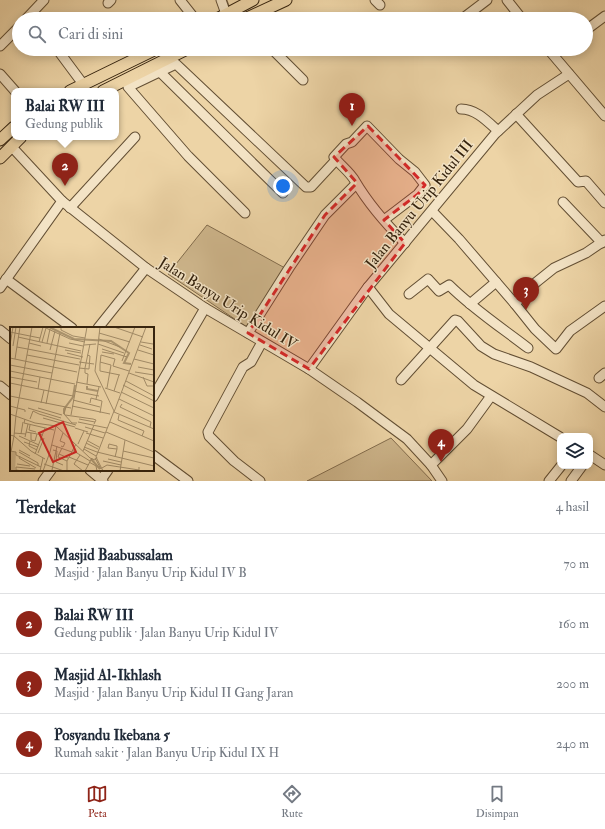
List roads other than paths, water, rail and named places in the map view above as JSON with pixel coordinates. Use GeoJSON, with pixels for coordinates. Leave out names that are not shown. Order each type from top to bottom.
{"type":"FeatureCollection","features":[{"type":"Feature","properties":{"kind":"main road"},"geometry":{"type":"LineString","coordinates":[[230,12],[253,0]]}},
{"type":"Feature","properties":{"kind":"main road"},"geometry":{"type":"LineString","coordinates":[[260,12],[286,0]]}},
{"type":"Feature","properties":{"kind":"main road"},"geometry":{"type":"LineString","coordinates":[[76,88],[141,56]]}},
{"type":"Feature","properties":{"kind":"main road"},"geometry":{"type":"LineString","coordinates":[[110,88],[156,68],[175,56]]}},
{"type":"Feature","properties":{"kind":"main road"},"geometry":{"type":"LineString","coordinates":[[0,140],[11,130]]}},
{"type":"Feature","properties":{"kind":"main road"},"geometry":{"type":"LineString","coordinates":[[0,158],[18,140]]}},
{"type":"Feature","properties":{"kind":"street"},"geometry":{"type":"LineString","coordinates":[[33,12],[44,0]]}},
{"type":"Feature","properties":{"kind":"street"},"geometry":{"type":"LineString","coordinates":[[180,0],[189,12]]}},
{"type":"Feature","properties":{"kind":"street"},"geometry":{"type":"LineString","coordinates":[[221,0],[225,12]]}},
{"type":"Feature","properties":{"kind":"street"},"geometry":{"type":"LineString","coordinates":[[471,12],[487,0]]}},
{"type":"Feature","properties":{"kind":"street"},"geometry":{"type":"LineString","coordinates":[[507,0],[516,12]]}},
{"type":"Feature","properties":{"kind":"street"},"geometry":{"type":"LineString","coordinates":[[593,25],[605,16]]}},
{"type":"Feature","properties":{"kind":"street"},"geometry":{"type":"LineString","coordinates":[[0,46],[12,34]]}},
{"type":"Feature","properties":{"kind":"street"},"geometry":{"type":"LineString","coordinates":[[62,56],[83,84]]}},
{"type":"Feature","properties":{"kind":"street"},"geometry":{"type":"LineString","coordinates":[[279,56],[303,80]]}},
{"type":"Feature","properties":{"kind":"street"},"geometry":{"type":"LineString","coordinates":[[556,56],[569,74],[605,116]]}},
{"type":"Feature","properties":{"kind":"street"},"geometry":{"type":"LineString","coordinates":[[245,213],[188,156],[127,88],[156,68],[176,64],[306,187],[311,187],[336,160],[335,156],[346,144],[352,142],[368,126],[398,159],[424,182],[425,186],[418,194],[384,220]]}},
{"type":"Feature","properties":{"kind":"street"},"geometry":{"type":"LineString","coordinates":[[156,68],[283,193]]}},
{"type":"Feature","properties":{"kind":"street"},"geometry":{"type":"LineString","coordinates":[[0,74],[12,88]]}},
{"type":"Feature","properties":{"kind":"street","name":"Jalan Banyu Urip Kidul III"},"geometry":{"type":"LineString","coordinates":[[309,369],[368,287],[498,131],[537,95],[569,74]]}},
{"type":"Feature","properties":{"kind":"street"},"geometry":{"type":"LineString","coordinates":[[461,109],[469,109],[478,114],[498,131]]}},
{"type":"Feature","properties":{"kind":"street"},"geometry":{"type":"LineString","coordinates":[[516,114],[578,182],[586,181],[605,203]]}},
{"type":"Feature","properties":{"kind":"street"},"geometry":{"type":"LineString","coordinates":[[70,208],[135,137]]}},
{"type":"Feature","properties":{"kind":"street","name":"Jalan Banyu Urip Kidul IV"},"geometry":{"type":"LineString","coordinates":[[11,146],[62,201],[146,268],[204,308],[309,369],[402,434],[431,465],[442,481]]}},
{"type":"Feature","properties":{"kind":"street"},"geometry":{"type":"LineString","coordinates":[[336,160],[356,182],[384,220],[405,243]]}},
{"type":"Feature","properties":{"kind":"street"},"geometry":{"type":"LineString","coordinates":[[248,333],[325,215],[356,184]]}},
{"type":"Feature","properties":{"kind":"street"},"geometry":{"type":"LineString","coordinates":[[0,288],[62,201]]}},
{"type":"Feature","properties":{"kind":"street"},"geometry":{"type":"LineString","coordinates":[[515,304],[534,284],[554,268],[586,253],[603,242],[563,202]]}},
{"type":"Feature","properties":{"kind":"street"},"geometry":{"type":"LineString","coordinates":[[432,211],[535,328],[556,349],[570,331],[605,306]]}},
{"type":"Feature","properties":{"kind":"street"},"geometry":{"type":"LineString","coordinates":[[99,327],[146,268]]}},
{"type":"Feature","properties":{"kind":"street"},"geometry":{"type":"LineString","coordinates":[[6,279],[71,327]]}},
{"type":"Feature","properties":{"kind":"street"},"geometry":{"type":"LineString","coordinates":[[409,294],[428,279],[439,291],[449,285],[470,304],[528,348]]}},
{"type":"Feature","properties":{"kind":"street"},"geometry":{"type":"LineString","coordinates":[[470,304],[496,282]]}},
{"type":"Feature","properties":{"kind":"street"},"geometry":{"type":"LineString","coordinates":[[368,287],[389,314],[474,385],[491,396],[513,407],[557,435]]}},
{"type":"Feature","properties":{"kind":"street"},"geometry":{"type":"LineString","coordinates":[[154,395],[204,308]]}},
{"type":"Feature","properties":{"kind":"street"},"geometry":{"type":"LineString","coordinates":[[401,380],[453,320],[456,320],[481,346],[494,354],[531,367],[588,393],[605,407]]}},
{"type":"Feature","properties":{"kind":"street"},"geometry":{"type":"LineString","coordinates":[[0,330],[10,338]]}},
{"type":"Feature","properties":{"kind":"street"},"geometry":{"type":"LineString","coordinates":[[260,481],[234,461],[209,436],[208,432],[243,367],[251,362],[262,342]]}},
{"type":"Feature","properties":{"kind":"street"},"geometry":{"type":"LineString","coordinates":[[0,386],[10,394]]}},
{"type":"Feature","properties":{"kind":"street"},"geometry":{"type":"LineString","coordinates":[[431,465],[467,429],[491,396]]}},
{"type":"Feature","properties":{"kind":"street"},"geometry":{"type":"LineString","coordinates":[[154,456],[188,481]]}},
{"type":"Feature","properties":{"kind":"street"},"geometry":{"type":"LineString","coordinates":[[593,457],[605,465]]}},
{"type":"Feature","properties":{"kind":"street"},"geometry":{"type":"LineString","coordinates":[[549,481],[559,469]]}},
{"type":"Feature","properties":{"kind":"street"},"geometry":{"type":"LineString","coordinates":[[571,481],[580,469]]}},
{"type":"Feature","properties":{"kind":"street"},"geometry":{"type":"LineString","coordinates":[[43,481],[50,471]]}},
{"type":"Feature","properties":{"kind":"street"},"geometry":{"type":"LineString","coordinates":[[91,471],[102,480],[107,471]]}},
{"type":"Feature","properties":{"kind":"waterway"},"geometry":{"type":"LineString","coordinates":[[226,0],[229,8]]}},
{"type":"Feature","properties":{"kind":"place","name":"Masjid Baabussalam"},"geometry":{"type":"Point","coordinates":[352,126]}},
{"type":"Feature","properties":{"kind":"place","name":"Balai RW III"},"geometry":{"type":"Point","coordinates":[65,186]}},
{"type":"Feature","properties":{"kind":"place","name":"Masjid Al-Ikhlash"},"geometry":{"type":"Point","coordinates":[526,310]}},
{"type":"Feature","properties":{"kind":"place","name":"Posyandu Ikebana 5"},"geometry":{"type":"Point","coordinates":[441,462]}}]}
